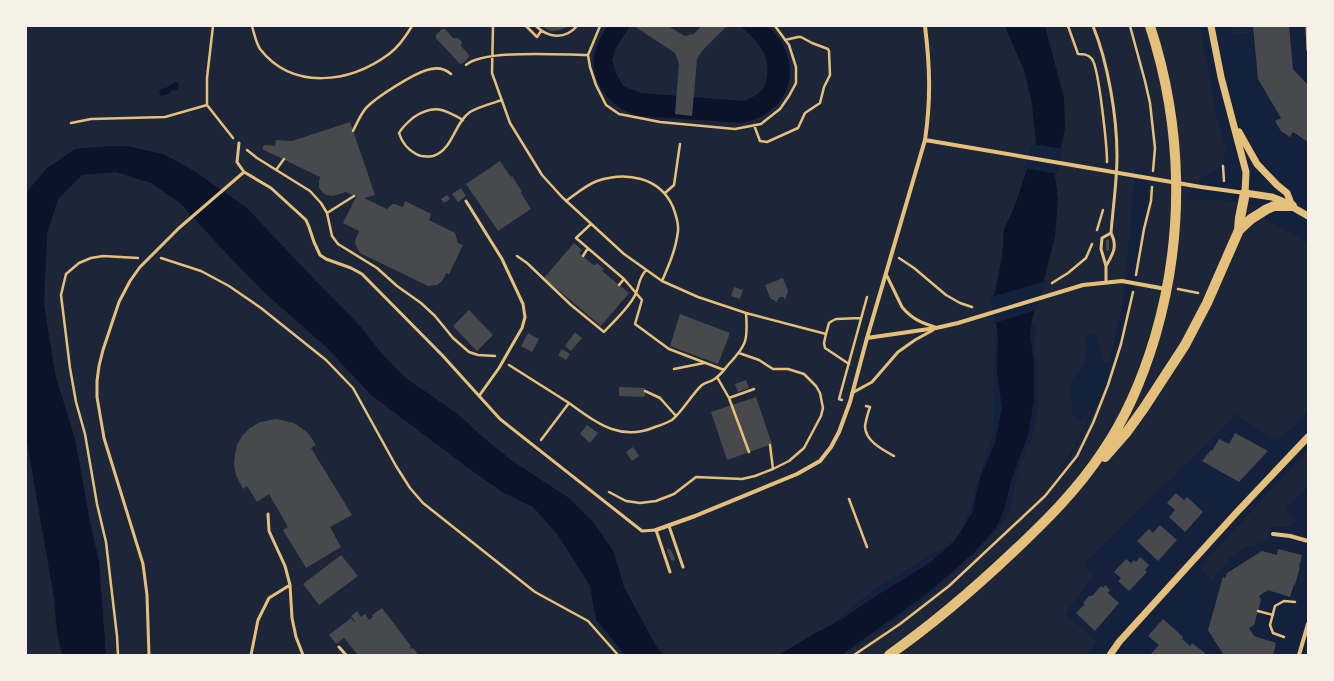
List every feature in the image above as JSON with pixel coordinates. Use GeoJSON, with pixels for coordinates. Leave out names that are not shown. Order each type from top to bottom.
{"type":"FeatureCollection","features":[{"type":"Feature","properties":{"kind":"main road"},"geometry":{"type":"LineString","coordinates":[[1085,477],[1108,444],[1136,392],[1172,289],[1177,196],[1176,151],[1168,94],[1150,26]]}},
{"type":"Feature","properties":{"kind":"main road"},"geometry":{"type":"LineString","coordinates":[[889,655],[933,622],[991,574],[1050,516],[1126,433],[1172,366],[1207,303],[1239,230],[1241,210],[1245,193]]}},
{"type":"Feature","properties":{"kind":"main road"},"geometry":{"type":"LineString","coordinates":[[1239,230],[1251,219],[1267,208],[1292,206]]}},
{"type":"Feature","properties":{"kind":"street"},"geometry":{"type":"LineString","coordinates":[[656,530],[797,474],[820,461],[831,447],[846,415],[925,140],[930,108],[930,80],[925,26]]}},
{"type":"Feature","properties":{"kind":"street"},"geometry":{"type":"LineString","coordinates":[[1211,26],[1221,78],[1246,172],[1245,193]]}},
{"type":"Feature","properties":{"kind":"street"},"geometry":{"type":"LineString","coordinates":[[1230,114],[1257,164],[1286,193],[1292,206]]}},
{"type":"Feature","properties":{"kind":"street"},"geometry":{"type":"LineString","coordinates":[[925,140],[1272,198],[1292,206],[1308,216]]}},
{"type":"Feature","properties":{"kind":"street"},"geometry":{"type":"LineString","coordinates":[[867,338],[936,328],[958,323],[1052,295],[1083,284],[1122,281],[1172,289]]}},
{"type":"Feature","properties":{"kind":"street"},"geometry":{"type":"LineString","coordinates":[[1110,655],[1119,642],[1237,512],[1308,437]]}},
{"type":"Feature","properties":{"kind":"street"},"geometry":{"type":"LineString","coordinates":[[1272,534],[1290,536],[1308,541]]}},
{"type":"Feature","properties":{"kind":"street"},"geometry":{"type":"LineString","coordinates":[[1299,655],[1308,624]]}},
{"type":"Feature","properties":{"kind":"lane"},"geometry":{"type":"LineString","coordinates":[[1093,26],[1099,41],[1109,85],[1114,118],[1117,155],[1111,233],[1115,240],[1114,254],[1106,266]]}},
{"type":"Feature","properties":{"kind":"lane"},"geometry":{"type":"LineString","coordinates":[[1308,26],[1308,50]]}},
{"type":"Feature","properties":{"kind":"lane"},"geometry":{"type":"LineString","coordinates":[[239,143],[237,162],[244,172],[271,188],[306,220],[320,255],[362,274],[442,355],[500,419],[642,531],[656,530],[670,572]]}},
{"type":"Feature","properties":{"kind":"lane"},"geometry":{"type":"LineString","coordinates":[[149,655],[147,595],[143,564],[104,438],[99,409],[97,381],[103,350],[119,302],[130,281],[140,267],[179,228],[244,172]]}},
{"type":"Feature","properties":{"kind":"lane"},"geometry":{"type":"LineString","coordinates":[[466,201],[502,259],[523,304],[525,312],[522,328],[499,368],[479,396]]}},
{"type":"Feature","properties":{"kind":"lane"},"geometry":{"type":"LineString","coordinates":[[1106,282],[1106,266],[1101,249],[1102,238],[1111,233]]}},
{"type":"Feature","properties":{"kind":"lane"},"geometry":{"type":"LineString","coordinates":[[886,274],[905,311],[921,323],[936,328]]}},
{"type":"Feature","properties":{"kind":"lane"},"geometry":{"type":"LineString","coordinates":[[852,393],[872,382],[898,352],[936,328]]}},
{"type":"Feature","properties":{"kind":"lane"},"geometry":{"type":"LineString","coordinates":[[268,514],[269,531],[285,566],[290,585],[292,618],[296,637],[303,655]]}},
{"type":"Feature","properties":{"kind":"lane"},"geometry":{"type":"LineString","coordinates":[[669,526],[683,567]]}},
{"type":"Feature","properties":{"kind":"lane"},"geometry":{"type":"LineString","coordinates":[[251,655],[258,620],[269,598],[290,585]]}},
{"type":"Feature","properties":{"kind":"lane"},"geometry":{"type":"LineString","coordinates":[[339,647],[346,655]]}},
{"type":"Feature","properties":{"kind":"path"},"geometry":{"type":"LineString","coordinates":[[213,26],[207,78],[207,105],[239,143],[257,158],[310,191],[321,203],[327,214],[332,236],[338,244],[378,268],[397,286],[435,316],[453,338],[470,352],[478,355],[495,356]]}},
{"type":"Feature","properties":{"kind":"path"},"geometry":{"type":"LineString","coordinates":[[252,26],[259,48],[276,65],[304,78],[338,77],[363,70],[390,54],[404,39],[412,26]]}},
{"type":"Feature","properties":{"kind":"path"},"geometry":{"type":"LineString","coordinates":[[494,26],[492,73],[510,123],[542,175],[566,201],[624,254],[662,281],[698,297],[746,313],[826,334]]}},
{"type":"Feature","properties":{"kind":"path"},"geometry":{"type":"LineString","coordinates":[[526,26],[536,37],[541,31]]}},
{"type":"Feature","properties":{"kind":"path"},"geometry":{"type":"LineString","coordinates":[[536,26],[541,31],[554,36],[568,34],[577,26]]}},
{"type":"Feature","properties":{"kind":"path"},"geometry":{"type":"LineString","coordinates":[[600,26],[588,55],[596,85],[606,105],[619,114],[660,122],[735,129],[761,124],[780,109],[796,83],[796,67],[789,45],[775,26]]}},
{"type":"Feature","properties":{"kind":"path"},"geometry":{"type":"LineString","coordinates":[[1130,26],[1150,103],[1155,148],[1152,178]]}},
{"type":"Feature","properties":{"kind":"path"},"geometry":{"type":"LineString","coordinates":[[754,125],[760,141],[767,142],[798,128],[805,113],[820,103],[824,87],[830,75],[828,49],[801,37],[785,40]]}},
{"type":"Feature","properties":{"kind":"path"},"geometry":{"type":"LineString","coordinates":[[466,65],[469,62],[492,57],[522,54],[588,55]]}},
{"type":"Feature","properties":{"kind":"path"},"geometry":{"type":"LineString","coordinates":[[353,131],[366,108],[384,94],[428,69],[440,68],[451,74]]}},
{"type":"Feature","properties":{"kind":"path"},"geometry":{"type":"LineString","coordinates":[[463,120],[450,112],[438,109],[423,111],[403,126],[399,133],[401,140],[410,150],[422,156],[429,157],[443,152],[457,128],[471,112],[502,100]]}},
{"type":"Feature","properties":{"kind":"path"},"geometry":{"type":"LineString","coordinates":[[72,123],[90,118],[165,117],[207,105]]}},
{"type":"Feature","properties":{"kind":"path"},"geometry":{"type":"LineString","coordinates":[[665,193],[674,185],[680,144]]}},
{"type":"Feature","properties":{"kind":"path"},"geometry":{"type":"LineString","coordinates":[[276,170],[284,159]]}},
{"type":"Feature","properties":{"kind":"path"},"geometry":{"type":"LineString","coordinates":[[566,201],[584,188],[596,182],[622,177],[640,178],[654,184],[665,193],[676,216],[678,230],[675,247],[662,281]]}},
{"type":"Feature","properties":{"kind":"path"},"geometry":{"type":"LineString","coordinates":[[1136,275],[1144,229],[1151,201],[1152,186]]}},
{"type":"Feature","properties":{"kind":"path"},"geometry":{"type":"LineString","coordinates":[[327,214],[354,196]]}},
{"type":"Feature","properties":{"kind":"path"},"geometry":{"type":"LineString","coordinates":[[591,224],[576,238],[624,279],[642,300],[635,324],[669,349],[696,358],[724,370]]}},
{"type":"Feature","properties":{"kind":"path"},"geometry":{"type":"LineString","coordinates":[[583,256],[588,248]]}},
{"type":"Feature","properties":{"kind":"path"},"geometry":{"type":"LineString","coordinates":[[118,655],[115,615],[106,542],[97,504],[85,434],[76,402],[70,368],[61,295],[66,274],[79,263],[91,258],[103,256],[132,258]]}},
{"type":"Feature","properties":{"kind":"path"},"geometry":{"type":"LineString","coordinates":[[517,256],[527,263],[570,305],[604,332],[636,293],[640,278],[646,270]]}},
{"type":"Feature","properties":{"kind":"path"},"geometry":{"type":"LineString","coordinates":[[163,258],[201,271],[229,286],[262,308],[326,360],[353,388],[396,466],[410,488],[423,503],[535,592],[588,621],[618,655]]}},
{"type":"Feature","properties":{"kind":"path"},"geometry":{"type":"LineString","coordinates":[[898,258],[914,268],[946,295],[960,303],[972,307]]}},
{"type":"Feature","properties":{"kind":"path"},"geometry":{"type":"LineString","coordinates":[[619,285],[624,279]]}},
{"type":"Feature","properties":{"kind":"path"},"geometry":{"type":"LineString","coordinates":[[854,655],[900,624],[949,586],[1044,496],[1077,456],[1093,423],[1108,385],[1121,344],[1133,289]]}},
{"type":"Feature","properties":{"kind":"path"},"geometry":{"type":"LineString","coordinates":[[1172,289],[1203,294]]}},
{"type":"Feature","properties":{"kind":"path"},"geometry":{"type":"LineString","coordinates":[[843,400],[839,399],[867,297]]}},
{"type":"Feature","properties":{"kind":"path"},"geometry":{"type":"LineString","coordinates":[[508,364],[569,403],[595,422],[621,432],[636,433],[665,423],[676,416],[699,388],[705,383],[713,380],[724,370],[744,347],[747,336],[746,313]]}},
{"type":"Feature","properties":{"kind":"path"},"geometry":{"type":"LineString","coordinates":[[849,364],[825,348],[824,343],[826,334],[829,323],[836,319],[861,318]]}},
{"type":"Feature","properties":{"kind":"path"},"geometry":{"type":"LineString","coordinates":[[604,489],[626,501],[656,501],[674,494],[696,477],[742,478],[755,476],[790,461],[804,448],[821,416],[823,408],[821,397],[816,386],[804,374],[788,369],[773,369],[759,360],[739,353]]}},
{"type":"Feature","properties":{"kind":"path"},"geometry":{"type":"LineString","coordinates":[[674,369],[692,364],[705,363]]}},
{"type":"Feature","properties":{"kind":"path"},"geometry":{"type":"LineString","coordinates":[[717,377],[729,398],[749,452]]}},
{"type":"Feature","properties":{"kind":"path"},"geometry":{"type":"LineString","coordinates":[[729,398],[754,389]]}},
{"type":"Feature","properties":{"kind":"path"},"geometry":{"type":"LineString","coordinates":[[645,390],[660,398],[676,416]]}},
{"type":"Feature","properties":{"kind":"path"},"geometry":{"type":"LineString","coordinates":[[541,440],[569,403]]}},
{"type":"Feature","properties":{"kind":"path"},"geometry":{"type":"LineString","coordinates":[[866,406],[870,407],[865,429],[873,443],[894,456]]}},
{"type":"Feature","properties":{"kind":"path"},"geometry":{"type":"LineString","coordinates":[[535,435],[546,444]]}},
{"type":"Feature","properties":{"kind":"path"},"geometry":{"type":"LineString","coordinates":[[770,445],[773,469]]}},
{"type":"Feature","properties":{"kind":"path"},"geometry":{"type":"LineString","coordinates":[[849,499],[867,547]]}},
{"type":"Feature","properties":{"kind":"path"},"geometry":{"type":"LineString","coordinates":[[1284,637],[1274,634],[1270,625],[1275,606],[1284,600],[1295,602]]}},
{"type":"Feature","properties":{"kind":"path"},"geometry":{"type":"LineString","coordinates":[[1258,611],[1273,615]]}},
{"type":"Feature","properties":{"kind":"shaded area"},"geometry":{"type":"Polygon","coordinates":[[[26,26],[1200,26],[1216,114],[1226,149],[1223,165],[1202,177],[1185,199],[1235,201],[1308,243],[1308,411],[1277,441],[1236,414],[1084,564],[1093,576],[1065,614],[1097,641],[1087,655],[842,655],[925,599],[998,529],[1010,510],[1016,477],[1034,431],[1038,410],[1037,361],[1034,350],[1036,322],[995,335],[993,433],[961,536],[874,589],[796,655],[26,655],[26,26]],[[1135,169],[1124,297],[1109,362],[1105,362],[1103,360],[1096,336],[1090,333],[1085,339],[1087,348],[1085,362],[1073,379],[1070,388],[1073,405],[1072,414],[1077,421],[1082,420],[1093,407],[1079,438],[1053,476],[1070,460],[1109,380],[1137,278],[1149,189],[1149,170],[1135,169]]]}},
{"type":"Feature","properties":{"kind":"shaded area"},"geometry":{"type":"Polygon","coordinates":[[[608,26],[630,26],[615,49],[612,60],[616,73],[623,86],[641,93],[744,101],[756,95],[766,82],[766,61],[761,48],[741,26],[767,26],[779,38],[789,60],[790,73],[788,85],[776,106],[767,114],[742,123],[639,116],[628,112],[609,99],[597,80],[594,69],[594,57],[597,45],[608,26]]]}},
{"type":"Feature","properties":{"kind":"shaded area"},"geometry":{"type":"Polygon","coordinates":[[[1005,26],[1045,26],[1064,98],[1065,128],[1055,176],[1058,200],[1055,236],[1043,285],[1032,320],[1030,334],[1034,363],[1034,400],[1028,435],[1012,478],[1003,513],[996,528],[973,554],[921,598],[841,655],[779,655],[844,618],[868,601],[928,564],[954,542],[972,513],[980,478],[995,443],[1002,407],[997,373],[998,337],[993,300],[1002,258],[1004,229],[1014,208],[1036,143],[1032,104],[1025,73],[1005,26]]]}},
{"type":"Feature","properties":{"kind":"shaded area"},"geometry":{"type":"Polygon","coordinates":[[[1232,26],[1250,26],[1251,33],[1234,34],[1232,26]]]}},
{"type":"Feature","properties":{"kind":"shaded area"},"geometry":{"type":"Polygon","coordinates":[[[175,82],[178,83],[179,87],[176,91],[173,90],[168,94],[161,96],[159,93],[161,89],[166,88],[175,82]]]}},
{"type":"Feature","properties":{"kind":"shaded area"},"geometry":{"type":"Polygon","coordinates":[[[127,146],[163,154],[191,169],[247,208],[360,326],[379,350],[403,376],[459,415],[511,460],[569,498],[593,522],[614,552],[624,587],[656,646],[664,655],[625,655],[596,620],[590,586],[558,535],[533,507],[504,493],[475,473],[371,395],[326,347],[266,294],[180,203],[151,183],[116,172],[82,175],[58,199],[47,234],[44,304],[55,374],[75,439],[91,527],[99,561],[106,655],[62,655],[57,633],[54,598],[26,436],[26,193],[46,169],[75,149],[127,146]]]}},
{"type":"Feature","properties":{"kind":"shaded area"},"geometry":{"type":"Polygon","coordinates":[[[1308,450],[1308,485],[1285,509],[1297,519],[1288,527],[1271,527],[1268,541],[1249,546],[1234,555],[1218,572],[1212,581],[1200,567],[1308,450]]]}},
{"type":"Feature","properties":{"kind":"pier"},"geometry":{"type":"Polygon","coordinates":[[[1033,144],[1063,149],[1058,174],[1024,168],[1033,144]]]}},
{"type":"Feature","properties":{"kind":"pier"},"geometry":{"type":"Polygon","coordinates":[[[1046,281],[1037,310],[994,323],[991,297],[1046,281]]]}},
{"type":"Feature","properties":{"kind":"building"},"geometry":{"type":"Polygon","coordinates":[[[541,26],[569,26],[560,30],[551,31],[541,26]]]}},
{"type":"Feature","properties":{"kind":"building"},"geometry":{"type":"Polygon","coordinates":[[[634,26],[668,26],[685,36],[694,34],[701,26],[727,26],[702,51],[697,59],[692,116],[675,114],[679,64],[675,53],[634,26]]]}},
{"type":"Feature","properties":{"kind":"building"},"geometry":{"type":"Polygon","coordinates":[[[1253,26],[1289,26],[1293,69],[1308,85],[1308,142],[1293,132],[1290,137],[1281,131],[1275,121],[1281,118],[1258,79],[1253,26]]]}},
{"type":"Feature","properties":{"kind":"building"},"geometry":{"type":"Polygon","coordinates":[[[442,29],[445,29],[453,38],[458,38],[462,42],[461,46],[469,55],[463,63],[460,64],[436,38],[436,35],[442,29]]]}},
{"type":"Feature","properties":{"kind":"building"},"geometry":{"type":"Polygon","coordinates":[[[350,122],[375,195],[364,198],[387,209],[394,204],[403,207],[405,201],[431,214],[429,220],[455,233],[458,243],[463,245],[449,274],[446,273],[443,280],[437,285],[428,286],[360,253],[355,241],[359,231],[343,223],[356,197],[346,192],[333,196],[326,195],[319,188],[320,177],[262,149],[264,145],[275,146],[276,140],[292,141],[350,122]]]}},
{"type":"Feature","properties":{"kind":"building"},"geometry":{"type":"Polygon","coordinates":[[[500,161],[511,177],[512,176],[531,209],[498,231],[466,184],[500,161]]]}},
{"type":"Feature","properties":{"kind":"building"},"geometry":{"type":"Polygon","coordinates":[[[461,188],[466,196],[458,202],[452,194],[461,188]]]}},
{"type":"Feature","properties":{"kind":"building"},"geometry":{"type":"Polygon","coordinates":[[[447,195],[450,199],[444,203],[441,199],[447,195]]]}},
{"type":"Feature","properties":{"kind":"building"},"geometry":{"type":"Polygon","coordinates":[[[1108,239],[1109,250],[1107,251],[1106,241],[1108,239]]]}},
{"type":"Feature","properties":{"kind":"building"},"geometry":{"type":"Polygon","coordinates":[[[574,243],[582,250],[579,253],[592,264],[595,265],[597,263],[604,269],[602,271],[629,293],[601,326],[544,278],[574,243]]]}},
{"type":"Feature","properties":{"kind":"building"},"geometry":{"type":"Polygon","coordinates":[[[783,278],[788,291],[785,300],[783,297],[780,297],[777,300],[778,303],[770,298],[765,285],[783,278]]]}},
{"type":"Feature","properties":{"kind":"building"},"geometry":{"type":"Polygon","coordinates":[[[734,287],[743,290],[740,299],[731,296],[734,287]]]}},
{"type":"Feature","properties":{"kind":"building"},"geometry":{"type":"Polygon","coordinates":[[[469,310],[493,335],[477,351],[453,326],[469,310]]]}},
{"type":"Feature","properties":{"kind":"building"},"geometry":{"type":"Polygon","coordinates":[[[680,314],[730,333],[718,364],[670,346],[680,314]]]}},
{"type":"Feature","properties":{"kind":"building"},"geometry":{"type":"Polygon","coordinates":[[[575,332],[582,338],[571,351],[565,346],[575,332]]]}},
{"type":"Feature","properties":{"kind":"building"},"geometry":{"type":"Polygon","coordinates":[[[528,333],[539,339],[532,352],[521,346],[528,333]]]}},
{"type":"Feature","properties":{"kind":"building"},"geometry":{"type":"Polygon","coordinates":[[[562,349],[570,354],[566,360],[558,355],[562,349]]]}},
{"type":"Feature","properties":{"kind":"building"},"geometry":{"type":"Polygon","coordinates":[[[746,380],[749,388],[738,392],[735,384],[746,380]]]}},
{"type":"Feature","properties":{"kind":"building"},"geometry":{"type":"Polygon","coordinates":[[[619,387],[645,388],[645,397],[619,396],[619,387]]]}},
{"type":"Feature","properties":{"kind":"building"},"geometry":{"type":"Polygon","coordinates":[[[756,397],[772,444],[727,460],[711,412],[756,397]]]}},
{"type":"Feature","properties":{"kind":"building"},"geometry":{"type":"Polygon","coordinates":[[[276,419],[294,423],[308,433],[316,445],[311,448],[352,515],[330,527],[341,547],[306,568],[283,530],[288,527],[269,494],[257,502],[247,486],[243,489],[236,475],[234,465],[235,455],[237,445],[242,436],[250,428],[260,422],[276,419]]]}},
{"type":"Feature","properties":{"kind":"building"},"geometry":{"type":"Polygon","coordinates":[[[587,425],[598,433],[590,443],[580,434],[587,425]]]}},
{"type":"Feature","properties":{"kind":"building"},"geometry":{"type":"Polygon","coordinates":[[[1235,433],[1268,451],[1239,482],[1202,461],[1211,450],[1212,451],[1219,439],[1229,444],[1235,433]]]}},
{"type":"Feature","properties":{"kind":"building"},"geometry":{"type":"Polygon","coordinates":[[[633,447],[639,456],[632,461],[626,452],[633,447]]]}},
{"type":"Feature","properties":{"kind":"building"},"geometry":{"type":"Polygon","coordinates":[[[1176,493],[1184,500],[1187,497],[1203,512],[1185,532],[1169,517],[1175,510],[1167,503],[1176,493]]]}},
{"type":"Feature","properties":{"kind":"building"},"geometry":{"type":"Polygon","coordinates":[[[1160,525],[1177,540],[1158,561],[1137,541],[1149,529],[1153,533],[1160,525]]]}},
{"type":"Feature","properties":{"kind":"building"},"geometry":{"type":"Polygon","coordinates":[[[668,548],[671,550],[675,559],[674,561],[671,560],[667,551],[668,548]]]}},
{"type":"Feature","properties":{"kind":"building"},"geometry":{"type":"Polygon","coordinates":[[[1278,549],[1302,555],[1295,585],[1294,584],[1290,597],[1268,590],[1259,596],[1261,600],[1254,625],[1249,628],[1254,636],[1276,643],[1273,655],[1221,655],[1223,654],[1208,630],[1223,577],[1225,578],[1227,573],[1262,551],[1277,555],[1278,549]]]}},
{"type":"Feature","properties":{"kind":"building"},"geometry":{"type":"Polygon","coordinates":[[[341,555],[358,576],[319,605],[303,584],[341,555]]]}},
{"type":"Feature","properties":{"kind":"building"},"geometry":{"type":"Polygon","coordinates":[[[1140,557],[1149,565],[1145,570],[1147,572],[1129,591],[1118,581],[1121,578],[1114,572],[1126,559],[1131,563],[1134,560],[1136,562],[1140,557]]]}},
{"type":"Feature","properties":{"kind":"building"},"geometry":{"type":"Polygon","coordinates":[[[1105,585],[1110,590],[1108,593],[1119,603],[1095,631],[1076,613],[1084,605],[1084,602],[1089,596],[1092,596],[1101,586],[1103,588],[1105,585]]]}},
{"type":"Feature","properties":{"kind":"building"},"geometry":{"type":"Polygon","coordinates":[[[382,608],[411,646],[411,649],[413,648],[417,653],[416,655],[358,655],[344,638],[336,644],[329,635],[351,618],[354,622],[355,621],[351,616],[357,611],[361,617],[365,614],[369,620],[373,617],[372,615],[382,608]]]}},
{"type":"Feature","properties":{"kind":"building"},"geometry":{"type":"Polygon","coordinates":[[[1163,619],[1183,637],[1182,639],[1190,646],[1192,643],[1205,653],[1204,655],[1150,655],[1159,645],[1148,636],[1163,619]]]}}]}
